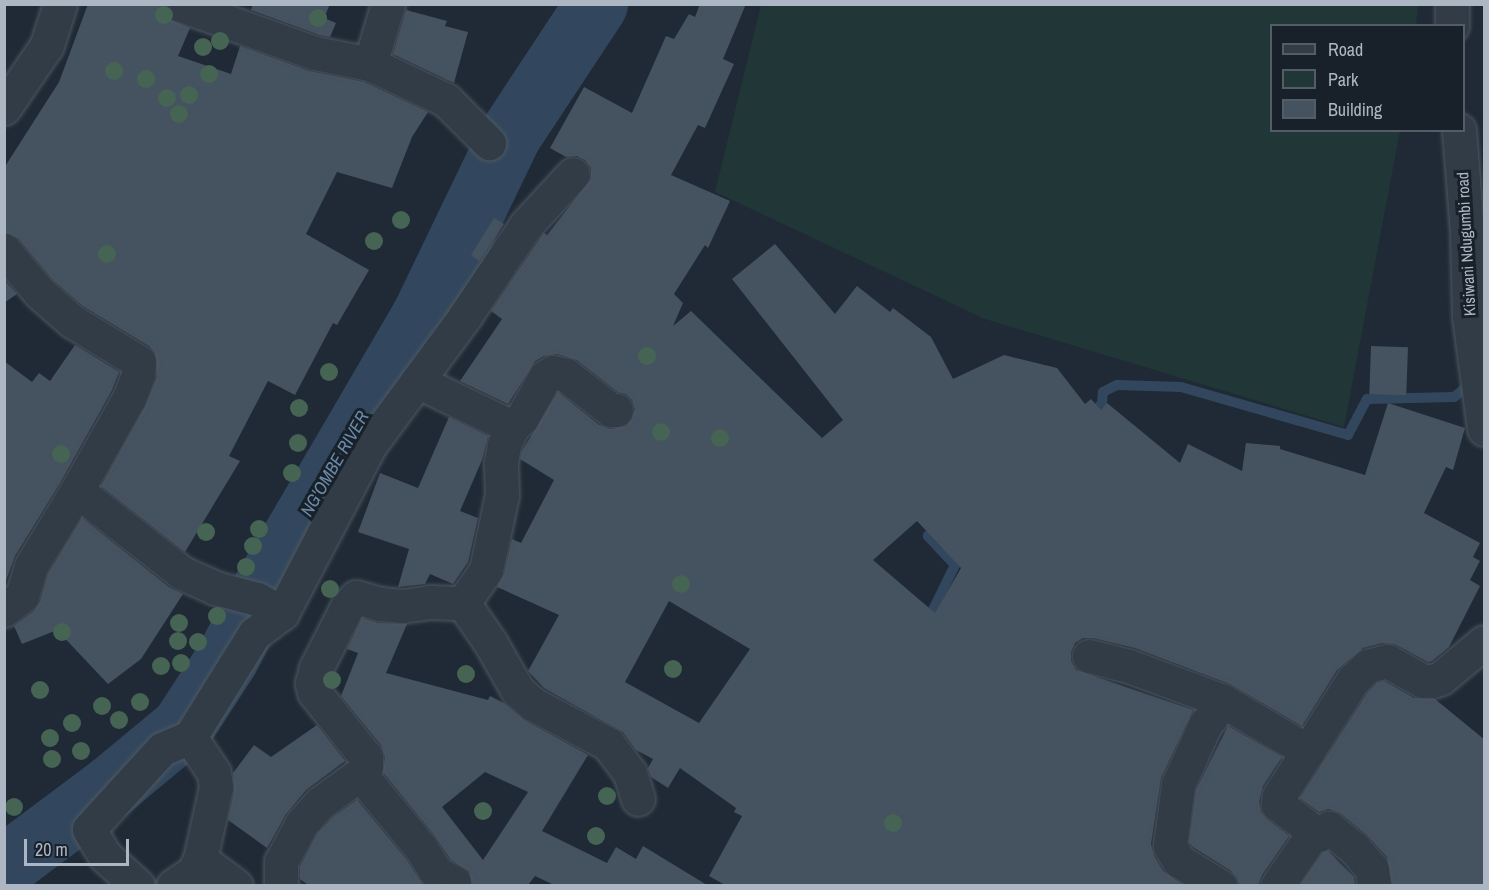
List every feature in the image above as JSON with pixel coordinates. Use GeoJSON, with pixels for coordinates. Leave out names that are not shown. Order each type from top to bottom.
{"type":"FeatureCollection","features":[{"type":"Feature","properties":{"kind":"street"},"geometry":{"type":"LineString","coordinates":[[4,108],[47,45],[60,4]]}},
{"type":"Feature","properties":{"kind":"street"},"geometry":{"type":"LineString","coordinates":[[178,4],[315,53],[370,64],[446,100],[489,143]]}},
{"type":"Feature","properties":{"kind":"street"},"geometry":{"type":"LineString","coordinates":[[370,64],[388,4]]}},
{"type":"Feature","properties":{"kind":"street"},"geometry":{"type":"LineString","coordinates":[[1452,4],[1452,24]]}},
{"type":"Feature","properties":{"kind":"street","name":"Kisiwani Ndugumbi road"},"geometry":{"type":"LineString","coordinates":[[1459,132],[1467,232],[1469,316],[1485,429]]}},
{"type":"Feature","properties":{"kind":"street"},"geometry":{"type":"LineString","coordinates":[[138,885],[105,856],[89,829],[162,749],[190,737],[254,634],[282,613],[370,445],[526,225],[573,174]]}},
{"type":"Feature","properties":{"kind":"street"},"geometry":{"type":"LineString","coordinates":[[4,250],[40,293],[72,321],[139,362],[138,375],[129,398],[31,566],[22,596],[4,610]]}},
{"type":"Feature","properties":{"kind":"street"},"geometry":{"type":"LineString","coordinates":[[463,603],[486,570],[502,495],[501,462],[512,427],[522,418],[545,377],[553,372],[566,375],[611,410],[616,410]]}},
{"type":"Feature","properties":{"kind":"street"},"geometry":{"type":"LineString","coordinates":[[417,381],[512,427]]}},
{"type":"Feature","properties":{"kind":"street"},"geometry":{"type":"LineString","coordinates":[[76,492],[182,573],[215,588],[256,599],[282,613]]}},
{"type":"Feature","properties":{"kind":"street"},"geometry":{"type":"LineString","coordinates":[[281,885],[281,862],[302,823],[320,803],[341,785],[360,774],[366,765],[366,757],[314,692],[312,683],[316,668],[346,608],[356,597],[380,604],[402,606],[429,602],[463,603]]}},
{"type":"Feature","properties":{"kind":"street"},"geometry":{"type":"LineString","coordinates":[[463,603],[490,642],[518,691],[533,704],[608,744],[630,773],[638,799]]}},
{"type":"Feature","properties":{"kind":"street"},"geometry":{"type":"LineString","coordinates":[[1367,880],[1355,849],[1329,828],[1318,835],[1278,804],[1279,796],[1353,680],[1368,666],[1388,661],[1423,681],[1432,681],[1441,678],[1485,642]]}},
{"type":"Feature","properties":{"kind":"street"},"geometry":{"type":"LineString","coordinates":[[1089,656],[1129,666],[1223,701],[1308,751]]}},
{"type":"Feature","properties":{"kind":"street"},"geometry":{"type":"LineString","coordinates":[[1220,885],[1179,861],[1170,846],[1178,785],[1205,725],[1223,701]]}},
{"type":"Feature","properties":{"kind":"street"},"geometry":{"type":"LineString","coordinates":[[173,885],[194,872],[200,860],[216,788],[214,773],[190,737]]}},
{"type":"Feature","properties":{"kind":"street"},"geometry":{"type":"LineString","coordinates":[[360,774],[421,848],[434,869],[454,882]]}},
{"type":"Feature","properties":{"kind":"street"},"geometry":{"type":"LineString","coordinates":[[1277,885],[1314,832]]}},
{"type":"Feature","properties":{"kind":"street"},"geometry":{"type":"LineString","coordinates":[[200,860],[236,885]]}},
{"type":"Feature","properties":{"kind":"green space"},"geometry":{"type":"Polygon","coordinates":[[[761,5],[1418,5],[1416,24],[1270,24],[1270,132],[1400,132],[1344,427],[985,319],[715,192],[761,5]]]}},
{"type":"Feature","properties":{"kind":"building"},"geometry":{"type":"Polygon","coordinates":[[[88,4],[160,4],[164,17],[190,28],[178,56],[231,74],[240,46],[309,71],[364,82],[428,112],[412,137],[392,188],[337,172],[306,234],[369,270],[337,325],[333,323],[295,395],[268,381],[229,456],[240,461],[185,552],[101,486],[146,405],[157,377],[155,353],[149,346],[83,306],[53,280],[18,238],[4,232],[4,168],[59,82],[88,4]]]}},
{"type":"Feature","properties":{"kind":"building"},"geometry":{"type":"Polygon","coordinates":[[[253,4],[330,4],[324,18],[336,23],[330,37],[320,35],[251,10],[253,4]]]}},
{"type":"Feature","properties":{"kind":"building"},"geometry":{"type":"Polygon","coordinates":[[[700,4],[746,4],[723,59],[734,64],[705,128],[698,125],[671,175],[730,201],[708,248],[705,245],[674,294],[683,303],[673,326],[691,311],[822,438],[843,420],[732,279],[775,244],[835,314],[857,286],[890,312],[893,308],[931,337],[953,379],[1004,355],[1057,368],[1085,404],[1091,399],[1101,410],[1107,403],[1180,463],[1188,444],[1242,471],[1246,443],[1280,446],[1280,449],[1365,475],[1388,403],[1465,428],[1453,470],[1446,467],[1424,513],[1480,543],[1473,557],[1480,561],[1470,580],[1480,586],[1449,647],[1432,661],[1428,662],[1395,644],[1382,643],[1363,648],[1337,670],[1302,726],[1230,684],[1135,648],[1093,638],[1083,638],[1075,643],[1071,652],[1071,661],[1076,670],[1193,710],[1161,778],[1151,844],[1154,856],[1163,871],[1183,885],[725,885],[709,876],[742,816],[734,812],[736,808],[680,768],[668,788],[651,777],[648,768],[653,759],[636,750],[623,732],[544,688],[528,671],[559,615],[497,587],[504,574],[512,539],[521,543],[554,480],[520,459],[522,451],[558,392],[599,425],[610,429],[626,426],[632,419],[635,409],[632,400],[626,394],[618,392],[577,360],[557,354],[544,356],[535,361],[508,404],[460,381],[502,319],[491,311],[544,233],[547,235],[591,179],[591,168],[585,160],[577,156],[566,157],[550,148],[584,87],[632,113],[666,36],[674,39],[689,14],[695,17],[700,4]],[[917,521],[873,560],[935,613],[961,568],[917,521]],[[669,601],[625,682],[699,723],[750,649],[669,601]]]}},
{"type":"Feature","properties":{"kind":"building"},"geometry":{"type":"Polygon","coordinates":[[[406,10],[447,21],[445,26],[468,32],[454,83],[393,54],[406,10]]]}},
{"type":"Feature","properties":{"kind":"building"},"geometry":{"type":"Polygon","coordinates":[[[494,218],[504,224],[479,261],[471,255],[494,218]]]}},
{"type":"Feature","properties":{"kind":"building"},"geometry":{"type":"Polygon","coordinates":[[[4,280],[17,294],[4,303],[4,280]]]}},
{"type":"Feature","properties":{"kind":"building"},"geometry":{"type":"Polygon","coordinates":[[[75,345],[119,372],[112,390],[60,483],[15,556],[4,586],[4,361],[32,382],[39,373],[50,381],[75,345]]]}},
{"type":"Feature","properties":{"kind":"building"},"geometry":{"type":"Polygon","coordinates":[[[1371,346],[1408,347],[1406,395],[1369,394],[1371,346]]]}},
{"type":"Feature","properties":{"kind":"building"},"geometry":{"type":"Polygon","coordinates":[[[449,417],[488,436],[482,460],[460,511],[478,518],[468,562],[453,584],[430,574],[425,584],[398,587],[409,549],[358,532],[380,473],[418,488],[449,417]]]}},
{"type":"Feature","properties":{"kind":"building"},"geometry":{"type":"Polygon","coordinates":[[[82,518],[170,588],[183,594],[141,659],[108,684],[57,630],[22,644],[14,626],[34,611],[40,602],[48,574],[82,518]]]}},
{"type":"Feature","properties":{"kind":"building"},"geometry":{"type":"Polygon","coordinates":[[[362,618],[378,623],[407,624],[386,673],[488,700],[490,696],[504,703],[524,720],[588,755],[542,831],[607,863],[616,847],[636,859],[643,846],[707,885],[554,885],[535,876],[528,885],[472,885],[469,871],[451,860],[435,836],[383,772],[385,757],[381,745],[341,696],[358,653],[347,649],[362,618]],[[485,772],[442,807],[483,860],[528,792],[485,772]]]}},
{"type":"Feature","properties":{"kind":"building"},"geometry":{"type":"Polygon","coordinates":[[[1384,681],[1414,698],[1435,699],[1485,740],[1485,885],[1392,885],[1387,857],[1367,835],[1340,813],[1329,809],[1319,812],[1300,798],[1368,692],[1377,683],[1384,681]]]}},
{"type":"Feature","properties":{"kind":"building"},"geometry":{"type":"Polygon","coordinates":[[[317,725],[345,761],[306,790],[286,814],[267,848],[228,820],[234,791],[233,773],[254,745],[271,757],[317,725]]]}},
{"type":"Feature","properties":{"kind":"building"},"geometry":{"type":"Polygon","coordinates":[[[1228,726],[1282,757],[1263,786],[1259,802],[1261,812],[1266,818],[1289,836],[1262,875],[1258,885],[1239,885],[1237,878],[1230,870],[1193,847],[1189,842],[1196,790],[1228,726]]]}},
{"type":"Feature","properties":{"kind":"building"},"geometry":{"type":"Polygon","coordinates":[[[357,800],[406,859],[423,885],[308,885],[300,879],[300,867],[317,834],[333,817],[357,800]]]}},
{"type":"Feature","properties":{"kind":"building"},"geometry":{"type":"Polygon","coordinates":[[[1328,851],[1354,877],[1355,885],[1300,885],[1323,852],[1328,851]]]}},
{"type":"Feature","properties":{"kind":"waterway","name":"NG'OMBE RIVER"},"geometry":{"type":"LineString","coordinates":[[4,866],[111,786],[182,727],[227,658],[257,599],[423,315],[509,136],[596,4]]}},
{"type":"Feature","properties":{"kind":"waterway"},"geometry":{"type":"LineString","coordinates":[[1091,418],[1102,403],[1103,392],[1117,385],[1181,387],[1348,435],[1367,399],[1454,397],[1473,382]]}},
{"type":"Feature","properties":{"kind":"waterway"},"geometry":{"type":"LineString","coordinates":[[926,624],[955,565],[928,536],[939,524]]}}]}
